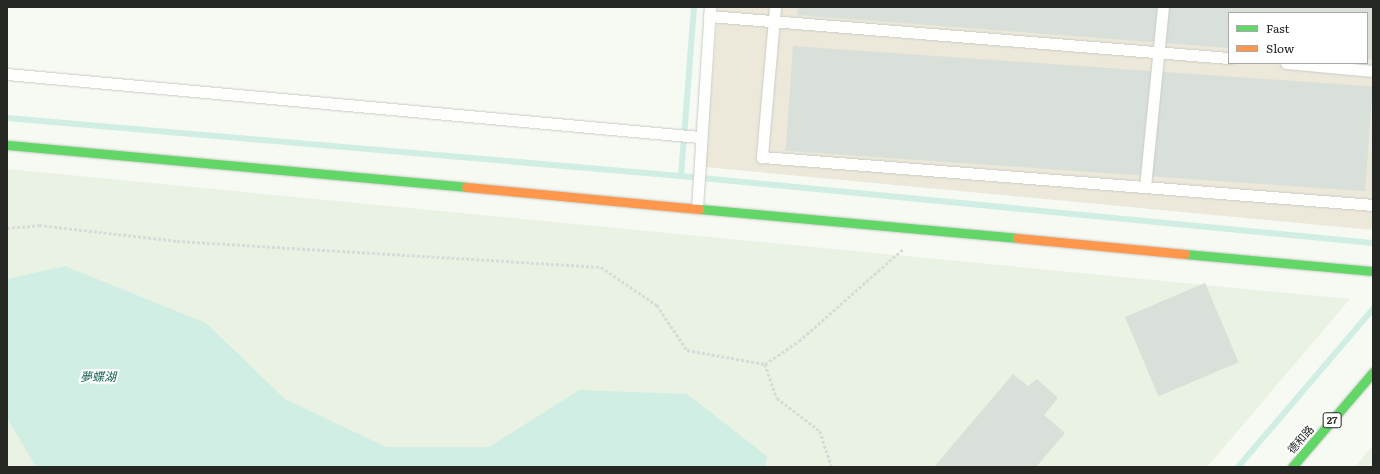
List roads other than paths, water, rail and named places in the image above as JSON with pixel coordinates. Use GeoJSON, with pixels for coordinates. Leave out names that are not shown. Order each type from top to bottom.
{"type":"FeatureCollection","features":[{"type":"Feature","properties":{"kind":"street"},"geometry":{"type":"LineString","coordinates":[[7,145],[1373,271]]}},
{"type":"Feature","properties":{"kind":"street","name":"德和路"},"geometry":{"type":"LineString","coordinates":[[1292,467],[1373,372]]}},
{"type":"Feature","properties":{"kind":"lane"},"geometry":{"type":"LineString","coordinates":[[775,7],[762,157],[1373,205]]}},
{"type":"Feature","properties":{"kind":"lane"},"geometry":{"type":"LineString","coordinates":[[1145,187],[1162,7]]}},
{"type":"Feature","properties":{"kind":"lane"},"geometry":{"type":"LineString","coordinates":[[697,208],[699,138],[710,11],[774,19],[1228,58]]}},
{"type":"Feature","properties":{"kind":"lane"},"geometry":{"type":"LineString","coordinates":[[1297,64],[1373,71]]}},
{"type":"Feature","properties":{"kind":"lane"},"geometry":{"type":"LineString","coordinates":[[7,74],[699,138]]}},
{"type":"Feature","properties":{"kind":"water","name":"夢蝶湖"},"geometry":{"type":"Polygon","coordinates":[[[65,266],[206,323],[285,399],[386,447],[489,447],[579,390],[687,394],[767,456],[765,467],[36,467],[7,418],[7,279],[65,266]]]}},
{"type":"Feature","properties":{"kind":"waterway"},"geometry":{"type":"LineString","coordinates":[[681,176],[694,7]]}},
{"type":"Feature","properties":{"kind":"waterway"},"geometry":{"type":"LineString","coordinates":[[7,118],[681,176],[1373,243]]}},
{"type":"Feature","properties":{"kind":"waterway"},"geometry":{"type":"LineString","coordinates":[[1238,467],[1373,309]]}}]}
